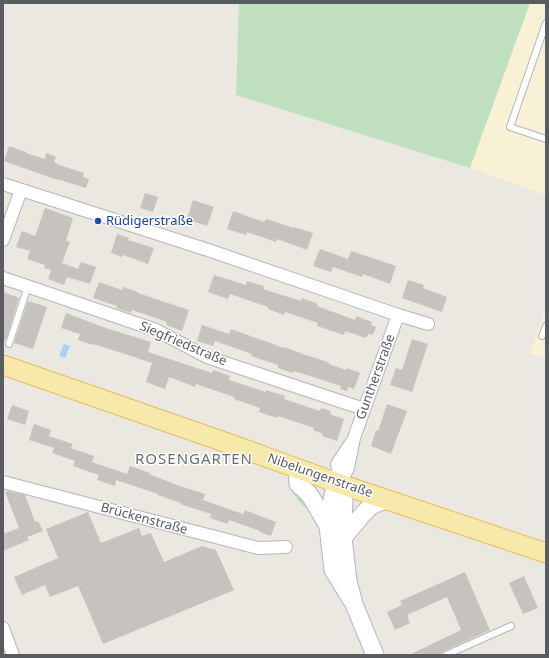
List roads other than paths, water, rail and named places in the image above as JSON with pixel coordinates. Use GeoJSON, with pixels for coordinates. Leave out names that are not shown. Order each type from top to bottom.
{"type":"FeatureCollection","features":[{"type":"Feature","properties":{"kind":"main road","name":"Nibelungenstraße"},"geometry":{"type":"LineString","coordinates":[[3,365],[340,484],[546,553]]}},
{"type":"Feature","properties":{"kind":"main road"},"geometry":{"type":"LineString","coordinates":[[297,469],[298,484],[308,492],[328,526]]}},
{"type":"Feature","properties":{"kind":"main road"},"geometry":{"type":"LineString","coordinates":[[340,484],[334,492],[328,526],[334,570],[354,604]]}},
{"type":"Feature","properties":{"kind":"main road"},"geometry":{"type":"LineString","coordinates":[[340,484],[344,494],[343,538],[348,581],[354,604],[375,655]]}},
{"type":"Feature","properties":{"kind":"main road"},"geometry":{"type":"LineString","coordinates":[[343,538],[371,506],[390,500]]}},
{"type":"Feature","properties":{"kind":"street"},"geometry":{"type":"LineString","coordinates":[[3,184],[208,250],[398,316],[428,324]]}},
{"type":"Feature","properties":{"kind":"street"},"geometry":{"type":"LineString","coordinates":[[3,240],[21,190]]}},
{"type":"Feature","properties":{"kind":"street","name":"Siegfriedstraße"},"geometry":{"type":"LineString","coordinates":[[3,278],[156,330],[207,357],[364,409]]}},
{"type":"Feature","properties":{"kind":"street","name":"Guntherstraße"},"geometry":{"type":"LineString","coordinates":[[340,484],[348,468],[354,438],[398,316]]}},
{"type":"Feature","properties":{"kind":"street","name":"Brückenstraße"},"geometry":{"type":"LineString","coordinates":[[3,482],[258,548],[286,547]]}},
{"type":"Feature","properties":{"kind":"street"},"geometry":{"type":"LineString","coordinates":[[3,628],[13,655]]}},
{"type":"Feature","properties":{"kind":"lane"},"geometry":{"type":"LineString","coordinates":[[546,23],[510,127],[546,139]]}},
{"type":"Feature","properties":{"kind":"lane"},"geometry":{"type":"LineString","coordinates":[[9,344],[28,286]]}},
{"type":"Feature","properties":{"kind":"lane"},"geometry":{"type":"LineString","coordinates":[[542,336],[546,326]]}},
{"type":"Feature","properties":{"kind":"lane"},"geometry":{"type":"LineString","coordinates":[[446,655],[511,626]]}},
{"type":"Feature","properties":{"kind":"water"},"geometry":{"type":"Polygon","coordinates":[[[64,344],[70,346],[65,358],[59,356],[64,344]]]}},
{"type":"Feature","properties":{"kind":"place","name":"Rüdigerstraße"},"geometry":{"type":"Point","coordinates":[98,221]}},
{"type":"Feature","properties":{"kind":"district","name":"ROSENGARTEN"},"geometry":{"type":"Point","coordinates":[194,460]}}]}
